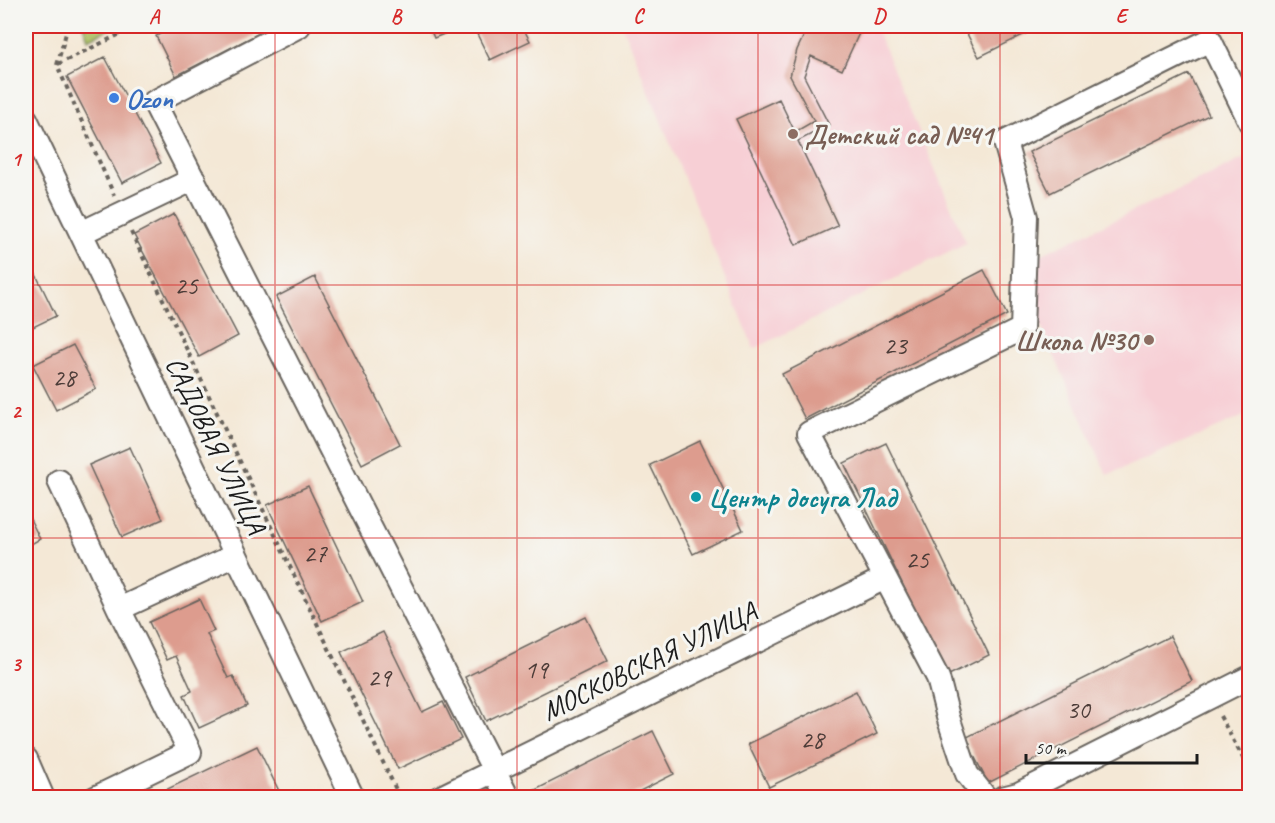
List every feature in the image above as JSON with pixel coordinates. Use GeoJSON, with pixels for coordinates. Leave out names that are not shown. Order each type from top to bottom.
{"type":"FeatureCollection","features":[{"type":"Feature","properties":{"kind":"street"},"geometry":{"type":"LineString","coordinates":[[299,26],[154,102],[508,798]]}},
{"type":"Feature","properties":{"kind":"street"},"geometry":{"type":"LineString","coordinates":[[986,798],[967,774],[938,678],[809,434],[1022,329],[1026,217],[1005,142],[1207,33],[1250,122]]}},
{"type":"Feature","properties":{"kind":"street","name":"САДОВАЯ УЛИЦА"},"geometry":{"type":"LineString","coordinates":[[26,119],[353,798]]}},
{"type":"Feature","properties":{"kind":"street"},"geometry":{"type":"LineString","coordinates":[[81,233],[194,179]]}},
{"type":"Feature","properties":{"kind":"street"},"geometry":{"type":"LineString","coordinates":[[59,481],[190,752],[95,798]]}},
{"type":"Feature","properties":{"kind":"street"},"geometry":{"type":"LineString","coordinates":[[119,609],[236,555]]}},
{"type":"Feature","properties":{"kind":"street","name":"МОСКОВСКАЯ УЛИЦА"},"geometry":{"type":"LineString","coordinates":[[439,798],[885,578]]}},
{"type":"Feature","properties":{"kind":"street"},"geometry":{"type":"LineString","coordinates":[[1002,798],[1018,794],[1250,677]]}},
{"type":"Feature","properties":{"kind":"street"},"geometry":{"type":"LineString","coordinates":[[26,759],[43,798]]}},
{"type":"Feature","properties":{"kind":"path"},"geometry":{"type":"LineString","coordinates":[[68,26],[57,64],[122,213],[400,798]]}},
{"type":"Feature","properties":{"kind":"path"},"geometry":{"type":"LineString","coordinates":[[57,64],[137,26]]}},
{"type":"Feature","properties":{"kind":"path"},"geometry":{"type":"LineString","coordinates":[[1210,697],[1250,771]]}},
{"type":"Feature","properties":{"kind":"shaded area","name":"Детский сад №41"},"geometry":{"type":"Polygon","coordinates":[[[622,26],[875,26],[966,243],[754,349],[622,26]]]}},
{"type":"Feature","properties":{"kind":"shaded area","name":"Школа №30"},"geometry":{"type":"Polygon","coordinates":[[[1249,156],[1249,414],[1107,475],[1015,267],[1249,156]]]}},
{"type":"Feature","properties":{"kind":"green space"},"geometry":{"type":"Polygon","coordinates":[[[83,26],[116,26],[88,39],[83,26]]]}},
{"type":"Feature","properties":{"kind":"building"},"geometry":{"type":"Polygon","coordinates":[[[176,26],[273,26],[176,76],[156,36],[176,26]]]}},
{"type":"Feature","properties":{"kind":"building"},"geometry":{"type":"Polygon","coordinates":[[[429,26],[464,26],[434,38],[429,26]]]}},
{"type":"Feature","properties":{"kind":"building"},"geometry":{"type":"Polygon","coordinates":[[[473,26],[522,26],[530,41],[490,60],[473,26]]]}},
{"type":"Feature","properties":{"kind":"building"},"geometry":{"type":"Polygon","coordinates":[[[798,26],[854,26],[861,29],[842,70],[811,56],[804,76],[829,125],[798,141],[838,226],[796,245],[736,119],[779,99],[795,132],[814,121],[790,76],[797,50],[807,29],[798,26]]]}},
{"type":"Feature","properties":{"kind":"building"},"geometry":{"type":"Polygon","coordinates":[[[963,26],[1041,26],[979,57],[963,26]]]}},
{"type":"Feature","properties":{"kind":"building"},"geometry":{"type":"Polygon","coordinates":[[[105,57],[161,163],[122,183],[67,77],[105,57]]]}},
{"type":"Feature","properties":{"kind":"building"},"geometry":{"type":"Polygon","coordinates":[[[1189,74],[1209,115],[1050,193],[1029,152],[1189,74]]]}},
{"type":"Feature","properties":{"kind":"building"},"geometry":{"type":"Polygon","coordinates":[[[174,214],[238,336],[199,357],[134,235],[174,214]]]}},
{"type":"Feature","properties":{"kind":"building"},"geometry":{"type":"Polygon","coordinates":[[[26,254],[56,316],[27,330],[26,326],[26,254]]]}},
{"type":"Feature","properties":{"kind":"building"},"geometry":{"type":"Polygon","coordinates":[[[984,270],[1007,315],[805,419],[782,374],[984,270]]]}},
{"type":"Feature","properties":{"kind":"building"},"geometry":{"type":"Polygon","coordinates":[[[315,277],[400,444],[362,464],[276,297],[315,277]]]}},
{"type":"Feature","properties":{"kind":"building"},"geometry":{"type":"Polygon","coordinates":[[[73,345],[96,389],[56,410],[33,365],[73,345]]]}},
{"type":"Feature","properties":{"kind":"building","name":"Центр досуга Лад"},"geometry":{"type":"Polygon","coordinates":[[[700,441],[743,530],[693,554],[650,465],[700,441]]]}},
{"type":"Feature","properties":{"kind":"building"},"geometry":{"type":"Polygon","coordinates":[[[886,443],[989,655],[947,676],[844,463],[886,443]]]}},
{"type":"Feature","properties":{"kind":"building"},"geometry":{"type":"Polygon","coordinates":[[[130,447],[163,519],[122,537],[89,465],[130,447]]]}},
{"type":"Feature","properties":{"kind":"building"},"geometry":{"type":"Polygon","coordinates":[[[308,486],[363,602],[322,621],[267,505],[308,486]]]}},
{"type":"Feature","properties":{"kind":"building"},"geometry":{"type":"Polygon","coordinates":[[[26,511],[40,539],[26,547],[26,511]]]}},
{"type":"Feature","properties":{"kind":"building"},"geometry":{"type":"Polygon","coordinates":[[[199,599],[214,631],[207,634],[228,678],[233,676],[247,706],[199,728],[184,695],[192,691],[176,656],[167,660],[149,622],[199,599]]]}},
{"type":"Feature","properties":{"kind":"building"},"geometry":{"type":"Polygon","coordinates":[[[586,617],[608,661],[486,721],[465,677],[586,617]]]}},
{"type":"Feature","properties":{"kind":"building"},"geometry":{"type":"Polygon","coordinates":[[[383,632],[422,712],[443,702],[461,739],[398,769],[341,652],[383,632]]]}},
{"type":"Feature","properties":{"kind":"building"},"geometry":{"type":"Polygon","coordinates":[[[1170,636],[1192,681],[988,783],[965,738],[1170,636]]]}},
{"type":"Feature","properties":{"kind":"building"},"geometry":{"type":"Polygon","coordinates":[[[856,691],[877,734],[769,787],[748,744],[856,691]]]}},
{"type":"Feature","properties":{"kind":"building"},"geometry":{"type":"Polygon","coordinates":[[[653,731],[674,774],[626,798],[534,798],[531,792],[653,731]]]}},
{"type":"Feature","properties":{"kind":"building"},"geometry":{"type":"Polygon","coordinates":[[[257,746],[279,791],[266,798],[154,798],[153,796],[257,746]]]}},
{"type":"Feature","properties":{"kind":"place","name":"Ozon"},"geometry":{"type":"Point","coordinates":[114,98]}},
{"type":"Feature","properties":{"kind":"place","name":"Детский сад №41"},"geometry":{"type":"Point","coordinates":[793,134]}},
{"type":"Feature","properties":{"kind":"place","name":"Школа №30"},"geometry":{"type":"Point","coordinates":[1149,340]}},
{"type":"Feature","properties":{"kind":"place","name":"Центр досуга Лад"},"geometry":{"type":"Point","coordinates":[696,497]}}]}
